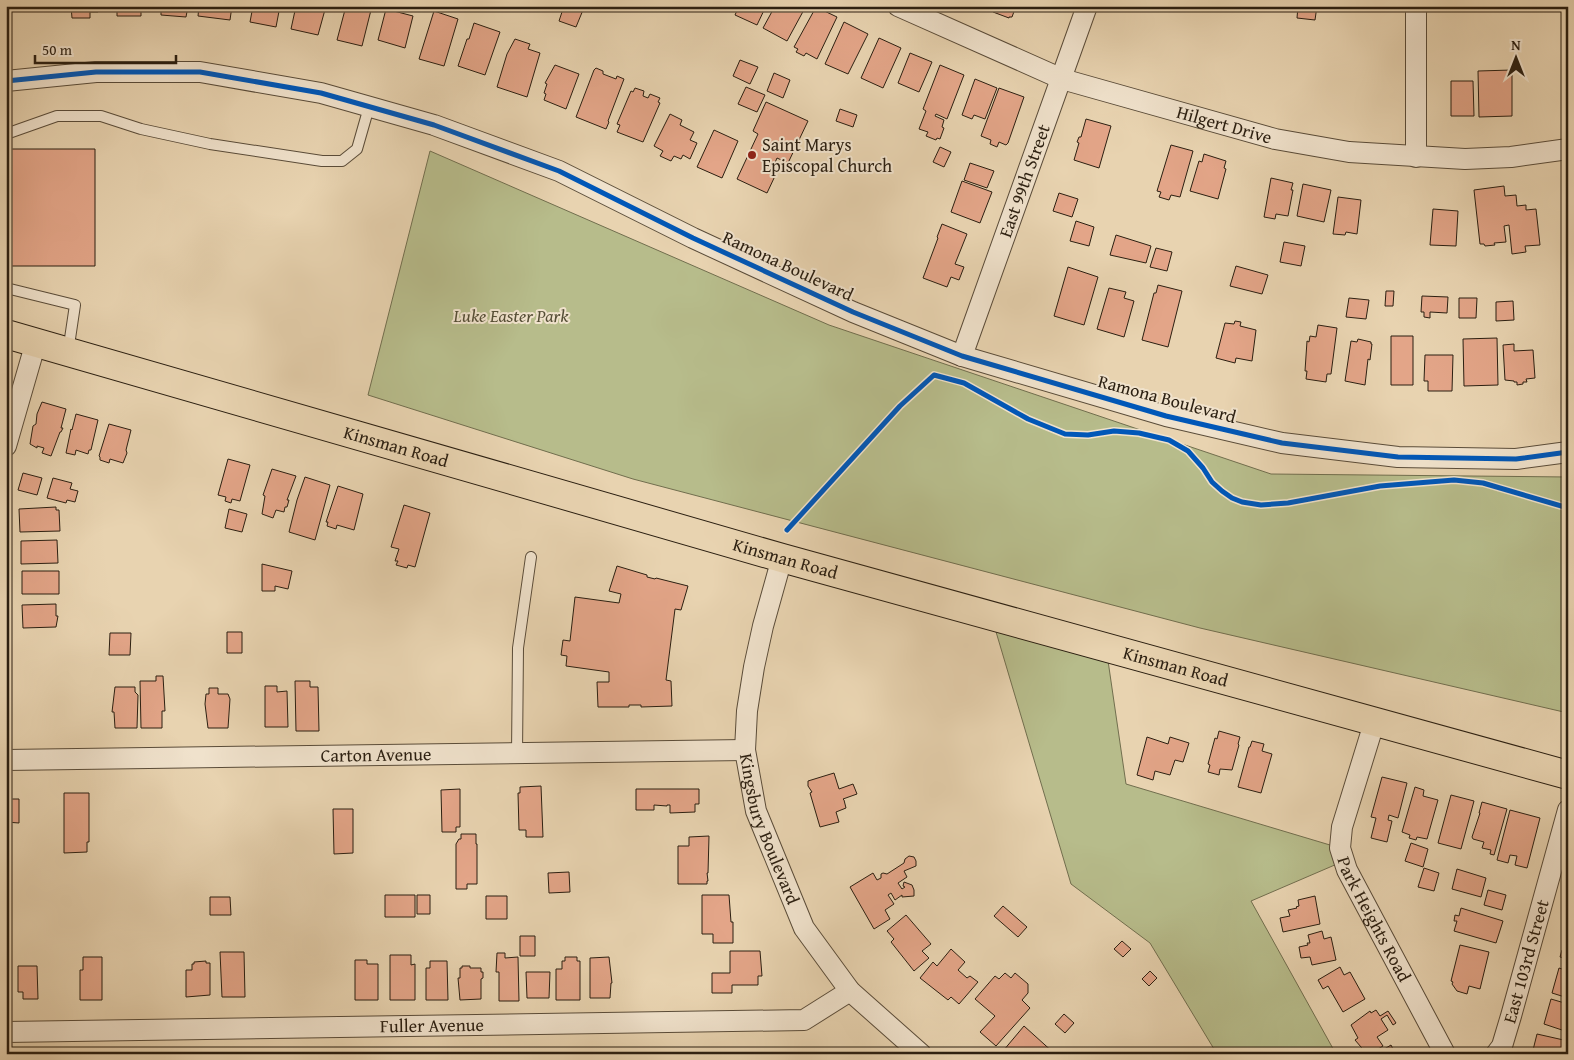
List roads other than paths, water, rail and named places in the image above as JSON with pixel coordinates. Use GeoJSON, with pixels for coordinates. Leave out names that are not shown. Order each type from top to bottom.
{"type":"FeatureCollection","features":[{"type":"Feature","properties":{"kind":"main road","name":"Kinsman Road"},"geometry":{"type":"LineString","coordinates":[[6,334],[782,558],[1375,720],[1568,775]]}},
{"type":"Feature","properties":{"kind":"street","name":"Hilgert Drive"},"geometry":{"type":"LineString","coordinates":[[898,6],[1062,79],[1275,139],[1349,152],[1465,159],[1511,157],[1568,149]]}},
{"type":"Feature","properties":{"kind":"street","name":"East 99th Street"},"geometry":{"type":"LineString","coordinates":[[962,356],[1087,6]]}},
{"type":"Feature","properties":{"kind":"street"},"geometry":{"type":"LineString","coordinates":[[1416,6],[1416,157]]}},
{"type":"Feature","properties":{"kind":"street","name":"Ramona Boulevard"},"geometry":{"type":"LineString","coordinates":[[6,81],[96,72],[200,72],[320,93],[434,125],[559,171],[694,238],[836,304],[962,356],[1166,416],[1282,444],[1398,457],[1516,460],[1568,452]]}},
{"type":"Feature","properties":{"kind":"street"},"geometry":{"type":"LineString","coordinates":[[6,446],[36,342]]}},
{"type":"Feature","properties":{"kind":"street","name":"Kingsbury Boulevard"},"geometry":{"type":"LineString","coordinates":[[782,558],[763,626],[747,711],[745,750],[756,811],[804,928],[850,991],[921,1054]]}},
{"type":"Feature","properties":{"kind":"street","name":"Park Heights Road"},"geometry":{"type":"LineString","coordinates":[[1375,720],[1342,826],[1340,848],[1347,870],[1445,1054]]}},
{"type":"Feature","properties":{"kind":"street","name":"Carton Avenue"},"geometry":{"type":"LineString","coordinates":[[6,760],[745,750]]}},
{"type":"Feature","properties":{"kind":"street","name":"East 103rd Street"},"geometry":{"type":"LineString","coordinates":[[1496,1054],[1502,1046],[1511,1016],[1568,810]]}},
{"type":"Feature","properties":{"kind":"street","name":"Fuller Avenue"},"geometry":{"type":"LineString","coordinates":[[6,1032],[804,1020],[850,991]]}},
{"type":"Feature","properties":{"kind":"lane"},"geometry":{"type":"LineString","coordinates":[[6,134],[57,116],[102,116],[141,129],[210,144],[322,161],[342,161],[357,149],[369,107]]}},
{"type":"Feature","properties":{"kind":"lane"},"geometry":{"type":"LineString","coordinates":[[6,288],[75,305],[68,352]]}},
{"type":"Feature","properties":{"kind":"lane"},"geometry":{"type":"LineString","coordinates":[[517,754],[518,648],[531,557]]}},
{"type":"Feature","properties":{"kind":"place","name":"Saint Marys Episcopal Church"},"geometry":{"type":"Point","coordinates":[752,155]}},
{"type":"Feature","properties":{"kind":"park label","name":"Luke Easter Park"},"geometry":{"type":"Point","coordinates":[511,316]}}]}
